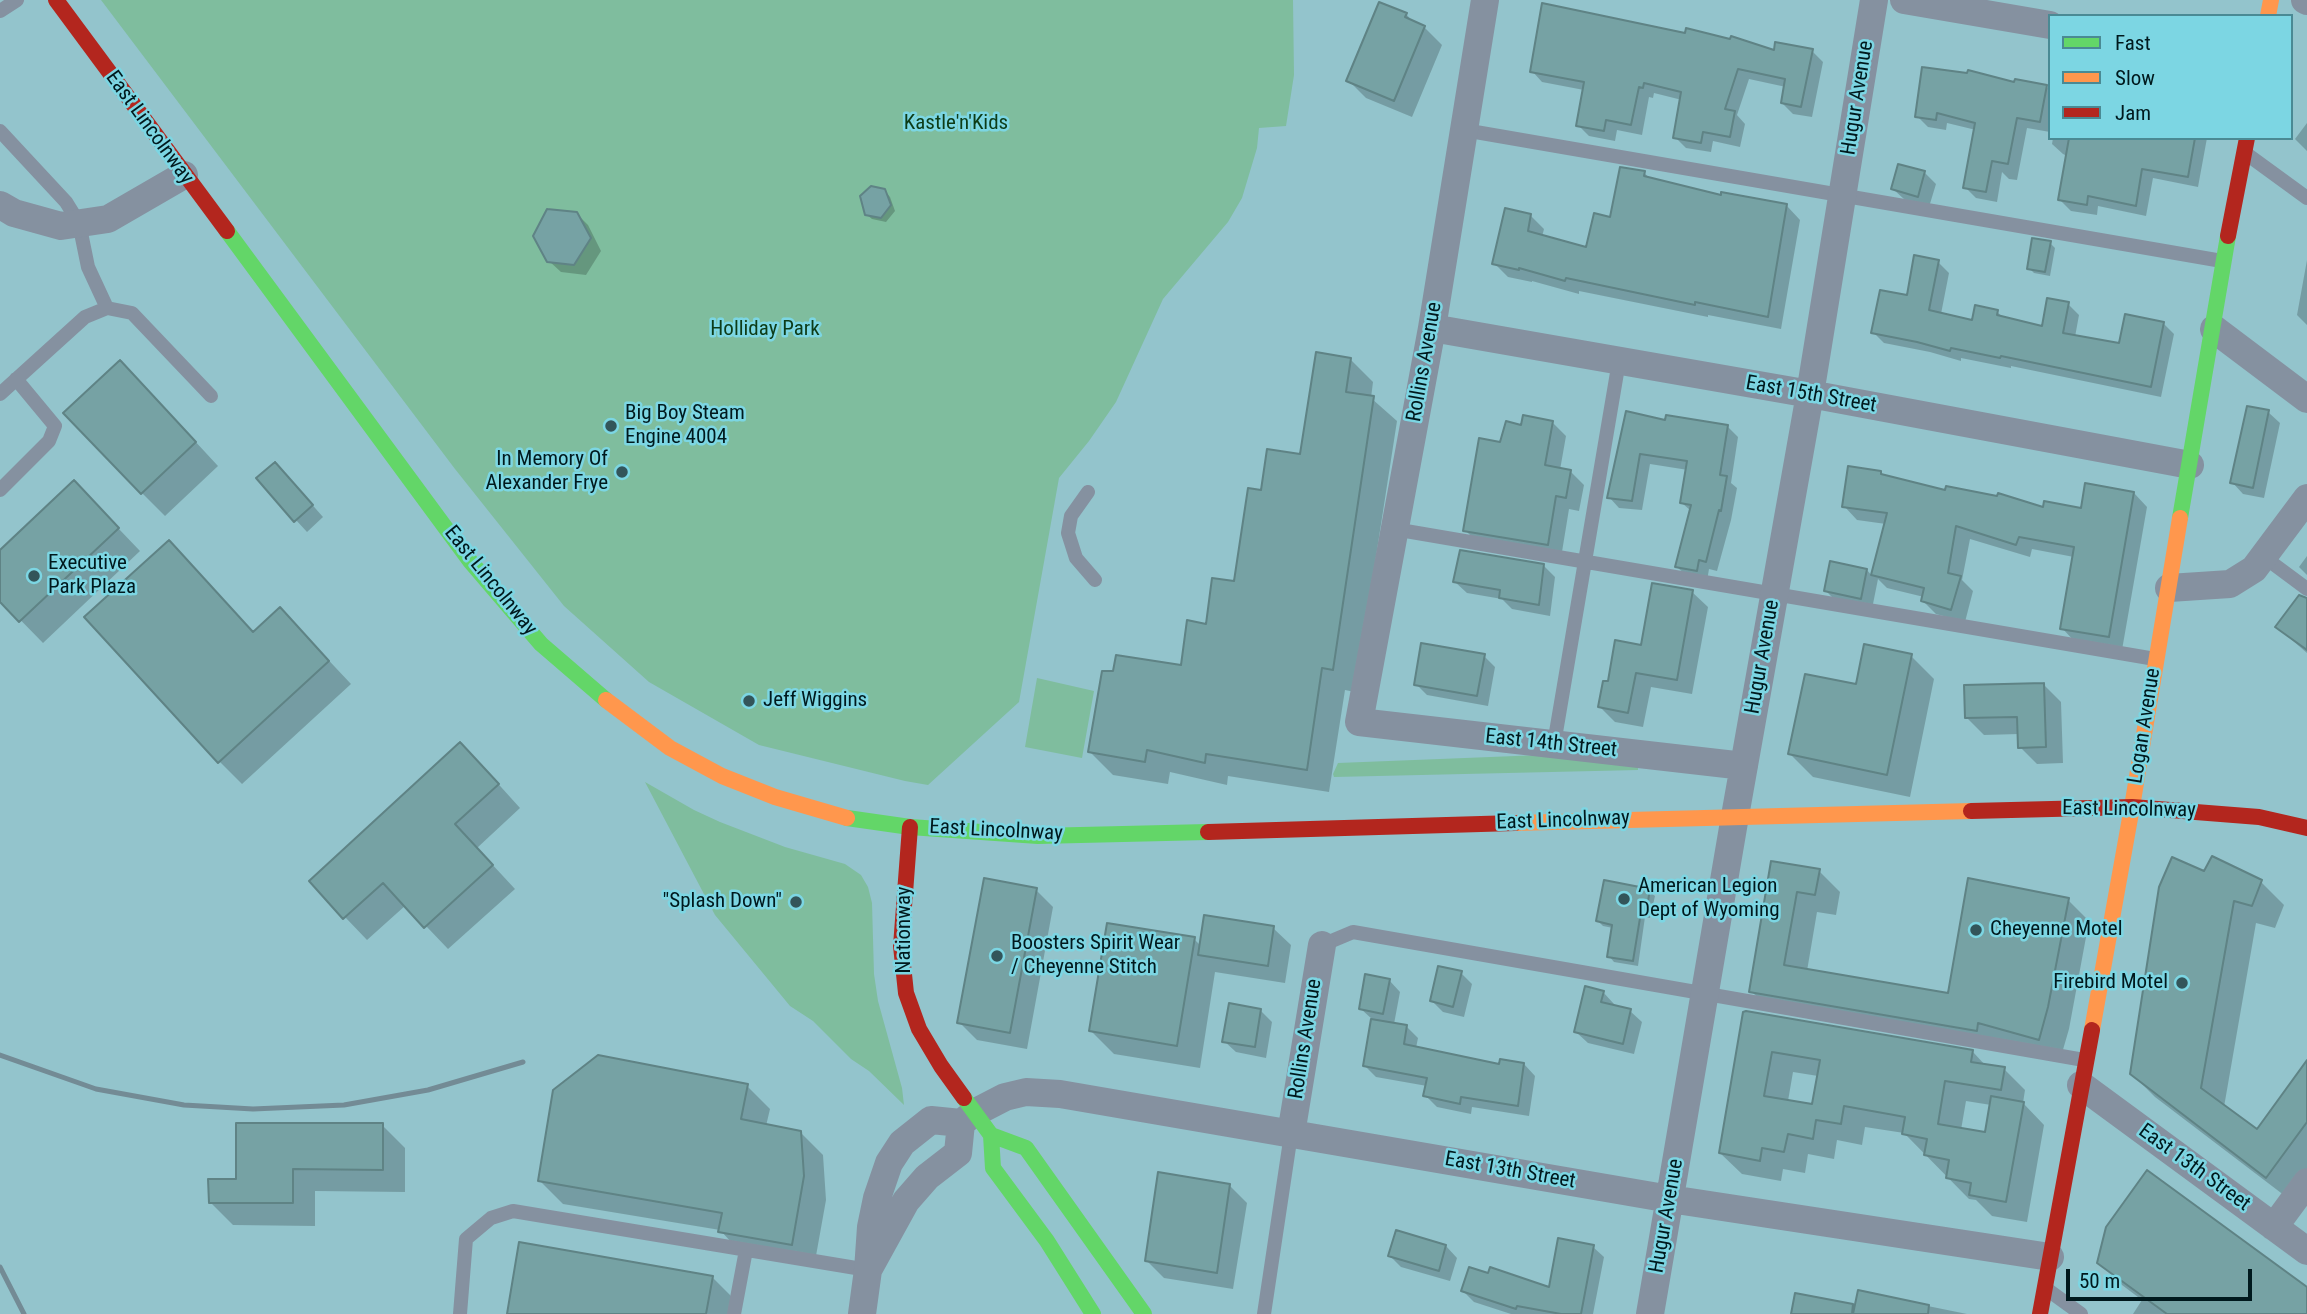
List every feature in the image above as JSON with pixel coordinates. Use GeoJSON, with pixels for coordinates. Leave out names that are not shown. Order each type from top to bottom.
{"type":"FeatureCollection","features":[{"type":"Feature","properties":{"kind":"main road","name":"East Lincolnway"},"geometry":{"type":"LineString","coordinates":[[56,0],[470,561],[541,644],[581,681],[670,748],[722,776],[775,797],[855,820],[910,827],[1038,836],[2132,807],[2259,817],[2307,828]]}},
{"type":"Feature","properties":{"kind":"main road","name":"Logan Avenue"},"geometry":{"type":"LineString","coordinates":[[2040,1314],[2132,807],[2214,329],[2223,262],[2246,145]]}},
{"type":"Feature","properties":{"kind":"main road","name":"Nationway"},"geometry":{"type":"LineString","coordinates":[[910,827],[902,935],[906,993],[912,1011],[929,1047],[976,1123],[993,1168],[1046,1241],[1093,1314]]}},
{"type":"Feature","properties":{"kind":"main road"},"geometry":{"type":"LineString","coordinates":[[976,1123],[1026,1148],[1144,1314]]}},
{"type":"Feature","properties":{"kind":"street","name":"Rollins Avenue"},"geometry":{"type":"LineString","coordinates":[[1359,722],[1432,328],[1485,0]]}},
{"type":"Feature","properties":{"kind":"street","name":"Hugur Avenue"},"geometry":{"type":"LineString","coordinates":[[1650,1314],[1810,394],[1874,0]]}},
{"type":"Feature","properties":{"kind":"street"},"geometry":{"type":"LineString","coordinates":[[1904,0],[2048,26]]}},
{"type":"Feature","properties":{"kind":"street"},"geometry":{"type":"LineString","coordinates":[[0,205],[14,213],[61,226],[108,219],[184,176]]}},
{"type":"Feature","properties":{"kind":"street","name":"East 15th Street"},"geometry":{"type":"LineString","coordinates":[[1432,328],[1810,394],[2190,465]]}},
{"type":"Feature","properties":{"kind":"street"},"geometry":{"type":"LineString","coordinates":[[2214,329],[2307,399]]}},
{"type":"Feature","properties":{"kind":"street"},"geometry":{"type":"LineString","coordinates":[[2169,588],[2230,584],[2254,569],[2307,498]]}},
{"type":"Feature","properties":{"kind":"street","name":"East 14th Street"},"geometry":{"type":"LineString","coordinates":[[1359,722],[1744,766]]}},
{"type":"Feature","properties":{"kind":"street","name":"Rollins Avenue"},"geometry":{"type":"LineString","coordinates":[[1291,1134],[1322,944]]}},
{"type":"Feature","properties":{"kind":"street","name":"East 13th Street"},"geometry":{"type":"LineString","coordinates":[[2084,1073],[2307,1251]]}},
{"type":"Feature","properties":{"kind":"street","name":"East 13th Street"},"geometry":{"type":"LineString","coordinates":[[976,1123],[1005,1097],[1026,1092],[1042,1092],[1670,1199],[2050,1257]]}},
{"type":"Feature","properties":{"kind":"street"},"geometry":{"type":"LineString","coordinates":[[862,1314],[871,1227],[877,1198],[895,1152],[908,1137],[931,1120],[976,1123],[958,1153],[927,1177],[906,1201],[868,1270]]}},
{"type":"Feature","properties":{"kind":"street"},"geometry":{"type":"LineString","coordinates":[[2274,1227],[2307,1182]]}},
{"type":"Feature","properties":{"kind":"lane"},"geometry":{"type":"LineString","coordinates":[[0,12],[17,0]]}},
{"type":"Feature","properties":{"kind":"lane"},"geometry":{"type":"LineString","coordinates":[[1464,130],[2223,262]]}},
{"type":"Feature","properties":{"kind":"lane"},"geometry":{"type":"LineString","coordinates":[[0,131],[66,202],[79,223],[88,267],[107,308]]}},
{"type":"Feature","properties":{"kind":"lane"},"geometry":{"type":"LineString","coordinates":[[2246,145],[2307,198]]}},
{"type":"Feature","properties":{"kind":"lane"},"geometry":{"type":"LineString","coordinates":[[0,394],[85,317],[107,308],[132,313],[211,396]]}},
{"type":"Feature","properties":{"kind":"lane"},"geometry":{"type":"LineString","coordinates":[[1554,744],[1619,361]]}},
{"type":"Feature","properties":{"kind":"lane"},"geometry":{"type":"LineString","coordinates":[[0,490],[49,441],[55,426],[16,379]]}},
{"type":"Feature","properties":{"kind":"lane"},"geometry":{"type":"LineString","coordinates":[[1088,492],[1071,516],[1068,533],[1076,558],[1095,580]]}},
{"type":"Feature","properties":{"kind":"lane"},"geometry":{"type":"LineString","coordinates":[[1394,529],[2156,659]]}},
{"type":"Feature","properties":{"kind":"lane"},"geometry":{"type":"LineString","coordinates":[[2264,557],[2307,589]]}},
{"type":"Feature","properties":{"kind":"lane"},"geometry":{"type":"LineString","coordinates":[[1322,944],[1353,932],[1705,993],[2084,1073]]}},
{"type":"Feature","properties":{"kind":"lane"},"geometry":{"type":"LineString","coordinates":[[1264,1314],[1291,1134]]}},
{"type":"Feature","properties":{"kind":"lane"},"geometry":{"type":"LineString","coordinates":[[460,1314],[466,1238],[491,1219],[513,1211],[868,1270]]}},
{"type":"Feature","properties":{"kind":"lane"},"geometry":{"type":"LineString","coordinates":[[734,1314],[746,1250]]}},
{"type":"Feature","properties":{"kind":"lane"},"geometry":{"type":"LineString","coordinates":[[2045,1287],[2081,1314]]}},
{"type":"Feature","properties":{"kind":"green space","name":"Holliday Park"},"geometry":{"type":"Polygon","coordinates":[[[101,0],[1293,0],[1294,75],[1286,126],[1259,128],[1257,148],[1242,198],[1228,222],[1163,299],[1116,402],[1059,478],[1019,702],[928,785],[759,745],[649,682],[564,606],[455,469],[101,0]]]}},
{"type":"Feature","properties":{"kind":"green space"},"geometry":{"type":"Polygon","coordinates":[[[1037,678],[1094,691],[1082,758],[1025,747],[1037,678]]]}},
{"type":"Feature","properties":{"kind":"green space"},"geometry":{"type":"Polygon","coordinates":[[[1541,755],[1638,767],[1638,770],[1334,777],[1333,774],[1338,763],[1541,755]]]}},
{"type":"Feature","properties":{"kind":"green space"},"geometry":{"type":"Polygon","coordinates":[[[645,782],[720,822],[785,847],[845,864],[861,875],[868,887],[872,903],[874,974],[878,1001],[902,1088],[904,1105],[869,1071],[851,1059],[813,1021],[790,1006],[715,915],[645,782]]]}},
{"type":"Feature","properties":{"kind":"building"},"geometry":{"type":"Polygon","coordinates":[[[1379,2],[1407,13],[1405,17],[1425,26],[1394,101],[1346,81],[1379,2]]]}},
{"type":"Feature","properties":{"kind":"building"},"geometry":{"type":"Polygon","coordinates":[[[1542,3],[1685,33],[1686,28],[1730,39],[1731,36],[1774,50],[1775,42],[1813,49],[1801,107],[1781,103],[1785,79],[1738,69],[1725,109],[1735,111],[1730,137],[1703,132],[1701,143],[1673,138],[1681,92],[1644,83],[1643,88],[1639,87],[1631,125],[1606,120],[1604,131],[1576,126],[1584,82],[1530,72],[1542,3]]]}},
{"type":"Feature","properties":{"kind":"building"},"geometry":{"type":"Polygon","coordinates":[[[1922,67],[1967,73],[1968,70],[2014,82],[2015,79],[2047,85],[2040,122],[2017,118],[2008,164],[1992,161],[1986,192],[1963,188],[1975,123],[1937,113],[1936,120],[1915,117],[1922,67]]]}},
{"type":"Feature","properties":{"kind":"building"},"geometry":{"type":"Polygon","coordinates":[[[2069,140],[2195,140],[2188,177],[2142,169],[2136,206],[2088,196],[2087,205],[2058,200],[2069,140]]]}},
{"type":"Feature","properties":{"kind":"building"},"geometry":{"type":"Polygon","coordinates":[[[1898,164],[1925,171],[1918,197],[1891,189],[1898,164]]]}},
{"type":"Feature","properties":{"kind":"building"},"geometry":{"type":"Polygon","coordinates":[[[1620,167],[1645,171],[1644,176],[1721,195],[1721,192],[1787,204],[1768,317],[1566,278],[1565,281],[1519,268],[1492,264],[1505,208],[1531,214],[1528,231],[1586,247],[1594,213],[1610,217],[1620,167]]]}},
{"type":"Feature","properties":{"kind":"building"},"geometry":{"type":"Polygon","coordinates":[[[871,186],[885,189],[891,205],[881,218],[865,215],[860,196],[871,186]]]}},
{"type":"Feature","properties":{"kind":"building"},"geometry":{"type":"Polygon","coordinates":[[[547,209],[577,212],[591,238],[574,265],[547,262],[533,236],[547,209]]]}},
{"type":"Feature","properties":{"kind":"building"},"geometry":{"type":"Polygon","coordinates":[[[2032,238],[2051,241],[2045,272],[2027,269],[2032,238]]]}},
{"type":"Feature","properties":{"kind":"building"},"geometry":{"type":"Polygon","coordinates":[[[1914,255],[1939,260],[1929,310],[1972,320],[1975,305],[1998,310],[1997,315],[2042,326],[2047,298],[2069,302],[2063,333],[2119,343],[2125,314],[2164,322],[2151,387],[2001,356],[2000,358],[1951,348],[1950,351],[1871,333],[1880,290],[1907,295],[1914,255]]]}},
{"type":"Feature","properties":{"kind":"building"},"geometry":{"type":"Polygon","coordinates":[[[1316,352],[1351,358],[1346,392],[1374,396],[1333,670],[1322,668],[1307,770],[1206,754],[1205,763],[1147,750],[1145,762],[1088,752],[1102,671],[1113,671],[1116,655],[1181,665],[1187,620],[1206,624],[1212,578],[1234,581],[1248,488],[1261,490],[1267,449],[1300,454],[1316,352]]]}},
{"type":"Feature","properties":{"kind":"building"},"geometry":{"type":"Polygon","coordinates":[[[120,360],[196,442],[141,494],[63,413],[120,360]]]}},
{"type":"Feature","properties":{"kind":"building"},"geometry":{"type":"Polygon","coordinates":[[[2247,406],[2269,410],[2253,488],[2230,483],[2247,406]]]}},
{"type":"Feature","properties":{"kind":"building"},"geometry":{"type":"Polygon","coordinates":[[[1626,411],[1665,420],[1666,415],[1728,425],[1720,475],[1727,476],[1721,511],[1719,510],[1706,562],[1699,560],[1697,571],[1675,567],[1691,505],[1680,503],[1687,461],[1640,454],[1632,501],[1607,498],[1626,411]]]}},
{"type":"Feature","properties":{"kind":"building"},"geometry":{"type":"Polygon","coordinates":[[[1523,415],[1553,421],[1545,465],[1571,470],[1566,498],[1556,496],[1548,545],[1463,531],[1479,438],[1500,442],[1506,421],[1521,425],[1523,415]]]}},
{"type":"Feature","properties":{"kind":"building"},"geometry":{"type":"Polygon","coordinates":[[[275,462],[313,505],[294,522],[256,478],[275,462]]]}},
{"type":"Feature","properties":{"kind":"building"},"geometry":{"type":"Polygon","coordinates":[[[1848,466],[1881,471],[1881,474],[1945,490],[1946,486],[1997,496],[1998,493],[2043,507],[2044,501],[2081,508],[2085,483],[2134,492],[2109,637],[2060,629],[2074,547],[2019,537],[2016,545],[1956,526],[1948,573],[1961,576],[1951,610],[1921,601],[1924,588],[1871,575],[1887,513],[1842,507],[1848,466]]]}},
{"type":"Feature","properties":{"kind":"building","name":"Executive Park Plaza"},"geometry":{"type":"Polygon","coordinates":[[[74,480],[119,528],[19,622],[0,602],[0,550],[74,480]]]}},
{"type":"Feature","properties":{"kind":"building"},"geometry":{"type":"Polygon","coordinates":[[[169,540],[253,632],[280,607],[329,661],[218,763],[84,617],[169,540]]]}},
{"type":"Feature","properties":{"kind":"building"},"geometry":{"type":"Polygon","coordinates":[[[1460,550],[1544,564],[1539,605],[1499,598],[1500,590],[1453,582],[1460,550]]]}},
{"type":"Feature","properties":{"kind":"building"},"geometry":{"type":"Polygon","coordinates":[[[1830,561],[1867,569],[1861,599],[1824,591],[1830,561]]]}},
{"type":"Feature","properties":{"kind":"building"},"geometry":{"type":"Polygon","coordinates":[[[1652,583],[1693,590],[1677,680],[1636,673],[1628,713],[1598,707],[1603,681],[1608,681],[1615,640],[1641,645],[1652,583]]]}},
{"type":"Feature","properties":{"kind":"building"},"geometry":{"type":"Polygon","coordinates":[[[2299,595],[2307,598],[2307,650],[2275,627],[2299,595]]]}},
{"type":"Feature","properties":{"kind":"building"},"geometry":{"type":"Polygon","coordinates":[[[1421,643],[1485,654],[1477,696],[1414,685],[1421,643]]]}},
{"type":"Feature","properties":{"kind":"building"},"geometry":{"type":"Polygon","coordinates":[[[1864,644],[1912,654],[1887,775],[1788,754],[1805,674],[1856,684],[1864,644]]]}},
{"type":"Feature","properties":{"kind":"building"},"geometry":{"type":"Polygon","coordinates":[[[2044,683],[2046,747],[2018,748],[2017,717],[1965,718],[1964,685],[2044,683]]]}},
{"type":"Feature","properties":{"kind":"building"},"geometry":{"type":"Polygon","coordinates":[[[460,742],[499,784],[455,824],[493,865],[424,928],[383,883],[343,919],[309,881],[460,742]]]}},
{"type":"Feature","properties":{"kind":"building","name":"Firebird Motel"},"geometry":{"type":"Polygon","coordinates":[[[2212,856],[2262,880],[2252,906],[2234,901],[2201,1088],[2257,1129],[2307,1060],[2307,1122],[2266,1178],[2130,1074],[2159,887],[2172,857],[2204,871],[2212,856]]]}},
{"type":"Feature","properties":{"kind":"building","name":"Cheyenne Motel"},"geometry":{"type":"Polygon","coordinates":[[[1771,861],[1820,869],[1815,895],[1797,892],[1784,965],[1948,993],[1968,878],[2069,898],[2039,1040],[1978,1023],[1977,1031],[1749,992],[1771,861]]]}},
{"type":"Feature","properties":{"kind":"building","name":"Boosters Spirit Wear / Cheyenne Stitch"},"geometry":{"type":"Polygon","coordinates":[[[984,878],[1037,888],[1010,1033],[957,1023],[984,878]]]}},
{"type":"Feature","properties":{"kind":"building","name":"American Legion Dept of Wyoming"},"geometry":{"type":"Polygon","coordinates":[[[1604,880],[1650,889],[1646,914],[1641,912],[1633,961],[1607,957],[1612,925],[1596,921],[1604,880]]]}},
{"type":"Feature","properties":{"kind":"building"},"geometry":{"type":"Polygon","coordinates":[[[1204,915],[1274,926],[1268,966],[1198,955],[1204,915]]]}},
{"type":"Feature","properties":{"kind":"building"},"geometry":{"type":"Polygon","coordinates":[[[1107,923],[1195,937],[1177,1046],[1089,1031],[1107,923]]]}},
{"type":"Feature","properties":{"kind":"building"},"geometry":{"type":"Polygon","coordinates":[[[1438,966],[1462,971],[1453,1007],[1430,1001],[1438,966]]]}},
{"type":"Feature","properties":{"kind":"building"},"geometry":{"type":"Polygon","coordinates":[[[1365,974],[1390,979],[1383,1014],[1359,1009],[1365,974]]]}},
{"type":"Feature","properties":{"kind":"building"},"geometry":{"type":"Polygon","coordinates":[[[1585,986],[1604,991],[1601,1002],[1631,1009],[1623,1044],[1574,1032],[1585,986]]]}},
{"type":"Feature","properties":{"kind":"building"},"geometry":{"type":"Polygon","coordinates":[[[1229,1003],[1261,1009],[1255,1047],[1222,1042],[1229,1003]]]}},
{"type":"Feature","properties":{"kind":"building"},"geometry":{"type":"Polygon","coordinates":[[[1743,1012],[1973,1050],[1971,1062],[2005,1067],[2001,1090],[1945,1081],[1938,1124],[1985,1132],[1991,1096],[2024,1102],[2006,1202],[1969,1195],[1971,1183],[1946,1178],[1949,1160],[1924,1155],[1927,1139],[1902,1134],[1905,1117],[1844,1106],[1841,1124],[1816,1120],[1813,1139],[1788,1134],[1784,1152],[1762,1148],[1760,1161],[1719,1153],[1743,1012]],[[1772,1052],[1764,1096],[1812,1104],[1820,1060],[1772,1052]]]}},
{"type":"Feature","properties":{"kind":"building"},"geometry":{"type":"Polygon","coordinates":[[[1371,1019],[1407,1025],[1404,1044],[1499,1064],[1500,1059],[1524,1063],[1518,1106],[1461,1097],[1460,1104],[1423,1096],[1427,1078],[1363,1066],[1371,1019]]]}},
{"type":"Feature","properties":{"kind":"building"},"geometry":{"type":"Polygon","coordinates":[[[598,1055],[748,1084],[741,1119],[801,1131],[804,1176],[792,1245],[718,1232],[722,1213],[538,1181],[553,1090],[598,1055]]]}},
{"type":"Feature","properties":{"kind":"building"},"geometry":{"type":"Polygon","coordinates":[[[236,1123],[383,1123],[383,1170],[293,1169],[293,1203],[209,1203],[208,1179],[236,1179],[236,1123]]]}},
{"type":"Feature","properties":{"kind":"building"},"geometry":{"type":"Polygon","coordinates":[[[2147,1170],[2307,1287],[2307,1314],[2167,1314],[2097,1263],[2106,1227],[2147,1170]]]}},
{"type":"Feature","properties":{"kind":"building"},"geometry":{"type":"Polygon","coordinates":[[[1158,1172],[1230,1184],[1217,1273],[1145,1261],[1158,1172]]]}},
{"type":"Feature","properties":{"kind":"building"},"geometry":{"type":"Polygon","coordinates":[[[1396,1230],[1446,1245],[1439,1271],[1388,1256],[1396,1230]]]}},
{"type":"Feature","properties":{"kind":"building"},"geometry":{"type":"Polygon","coordinates":[[[1558,1238],[1594,1245],[1581,1314],[1561,1314],[1517,1306],[1516,1309],[1461,1291],[1469,1267],[1488,1273],[1490,1267],[1549,1287],[1558,1238]]]}},
{"type":"Feature","properties":{"kind":"building"},"geometry":{"type":"Polygon","coordinates":[[[519,1242],[713,1276],[706,1314],[507,1314],[519,1242]]]}},
{"type":"Feature","properties":{"kind":"building"},"geometry":{"type":"Polygon","coordinates":[[[1858,1290],[1929,1305],[1928,1314],[1853,1314],[1858,1290]]]}},
{"type":"Feature","properties":{"kind":"building"},"geometry":{"type":"Polygon","coordinates":[[[1795,1293],[1853,1304],[1852,1314],[1791,1314],[1795,1293]]]}},
{"type":"Feature","properties":{"kind":"railway"},"geometry":{"type":"LineString","coordinates":[[0,1055],[96,1089],[184,1105],[253,1109],[344,1105],[428,1090],[523,1062]]}},
{"type":"Feature","properties":{"kind":"railway"},"geometry":{"type":"LineString","coordinates":[[0,1267],[24,1314]]}},
{"type":"Feature","properties":{"kind":"traffic: fast"},"geometry":{"type":"LineString","coordinates":[[227,231],[470,561],[541,644],[606,700]]}},
{"type":"Feature","properties":{"kind":"traffic: fast"},"geometry":{"type":"LineString","coordinates":[[2180,518],[2228,236]]}},
{"type":"Feature","properties":{"kind":"traffic: fast"},"geometry":{"type":"LineString","coordinates":[[847,818],[910,827],[1038,836],[1208,832]]}},
{"type":"Feature","properties":{"kind":"traffic: fast"},"geometry":{"type":"LineString","coordinates":[[964,1098],[991,1135],[1026,1148],[1144,1314]]}},
{"type":"Feature","properties":{"kind":"traffic: fast"},"geometry":{"type":"LineString","coordinates":[[991,1135],[993,1168],[1047,1241],[1093,1314]]}},
{"type":"Feature","properties":{"kind":"traffic: slow"},"geometry":{"type":"LineString","coordinates":[[2268,14],[2271,0]]}},
{"type":"Feature","properties":{"kind":"traffic: slow"},"geometry":{"type":"LineString","coordinates":[[2092,1030],[2180,518]]}},
{"type":"Feature","properties":{"kind":"traffic: slow"},"geometry":{"type":"LineString","coordinates":[[606,700],[670,748],[722,776],[775,797],[847,818]]}},
{"type":"Feature","properties":{"kind":"traffic: slow"},"geometry":{"type":"LineString","coordinates":[[1515,823],[1971,811]]}},
{"type":"Feature","properties":{"kind":"traffic: jam"},"geometry":{"type":"LineString","coordinates":[[56,0],[227,231]]}},
{"type":"Feature","properties":{"kind":"traffic: jam"},"geometry":{"type":"LineString","coordinates":[[2228,236],[2247,140]]}},
{"type":"Feature","properties":{"kind":"traffic: jam"},"geometry":{"type":"LineString","coordinates":[[1971,811],[2132,807],[2259,817],[2307,828]]}},
{"type":"Feature","properties":{"kind":"traffic: jam"},"geometry":{"type":"LineString","coordinates":[[1208,832],[1515,823]]}},
{"type":"Feature","properties":{"kind":"traffic: jam"},"geometry":{"type":"LineString","coordinates":[[910,827],[901,946],[906,993],[919,1029],[964,1098]]}},
{"type":"Feature","properties":{"kind":"traffic: jam"},"geometry":{"type":"LineString","coordinates":[[2040,1314],[2092,1030]]}},
{"type":"Feature","properties":{"kind":"place","name":"Big Boy Steam Engine 4004"},"geometry":{"type":"Point","coordinates":[611,426]}},
{"type":"Feature","properties":{"kind":"place","name":"In Memory Of Alexander Frye"},"geometry":{"type":"Point","coordinates":[622,472]}},
{"type":"Feature","properties":{"kind":"place","name":"Executive Park Plaza"},"geometry":{"type":"Point","coordinates":[34,576]}},
{"type":"Feature","properties":{"kind":"place","name":"Jeff Wiggins"},"geometry":{"type":"Point","coordinates":[749,701]}},
{"type":"Feature","properties":{"kind":"place","name":"American Legion Dept of Wyoming"},"geometry":{"type":"Point","coordinates":[1624,899]}},
{"type":"Feature","properties":{"kind":"place","name":"\"Splash Down\""},"geometry":{"type":"Point","coordinates":[796,902]}},
{"type":"Feature","properties":{"kind":"place","name":"Cheyenne Motel"},"geometry":{"type":"Point","coordinates":[1976,930]}},
{"type":"Feature","properties":{"kind":"place","name":"Boosters Spirit Wear / Cheyenne Stitch"},"geometry":{"type":"Point","coordinates":[997,956]}},
{"type":"Feature","properties":{"kind":"place","name":"Firebird Motel"},"geometry":{"type":"Point","coordinates":[2182,983]}},
{"type":"Feature","properties":{"kind":"park label","name":"Kastle'n'Kids"},"geometry":{"type":"Point","coordinates":[956,124]}}]}
